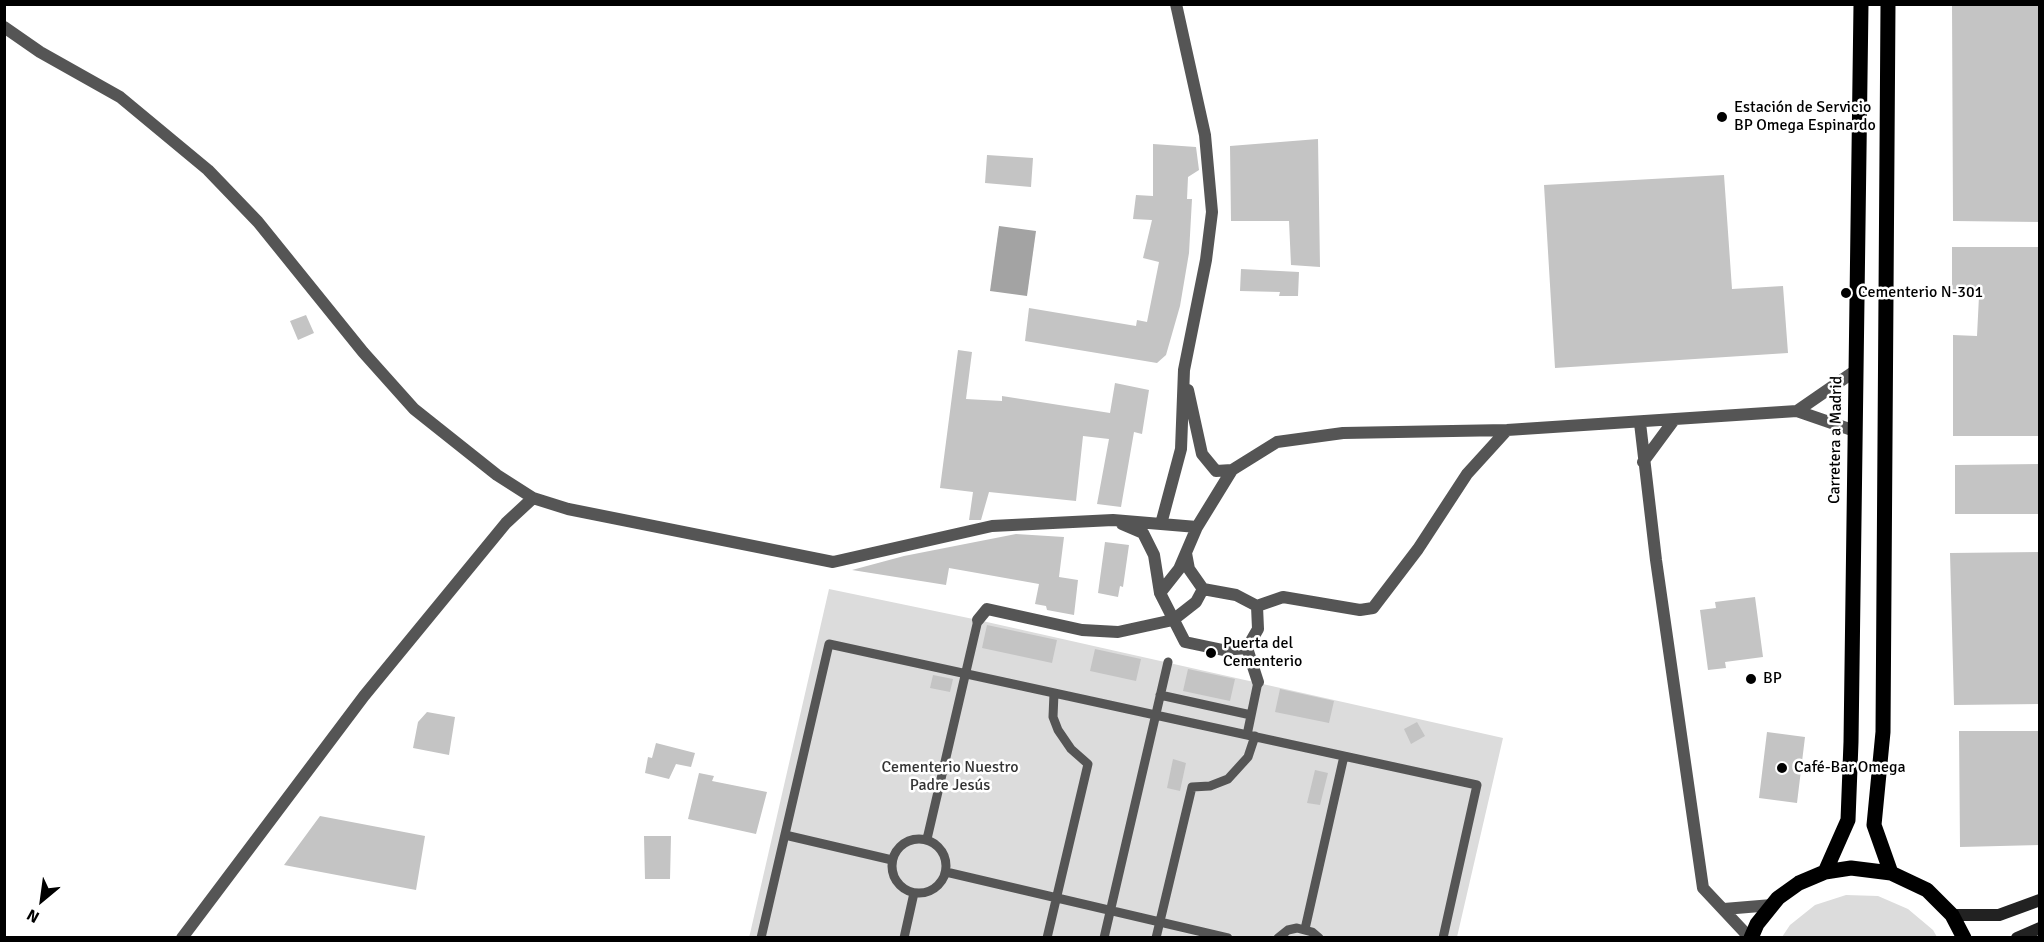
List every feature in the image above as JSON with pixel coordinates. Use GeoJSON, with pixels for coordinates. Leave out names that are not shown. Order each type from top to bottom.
{"type":"FeatureCollection","features":[{"type":"Feature","properties":{"kind":"main road","name":"Carretera a Madrid"},"geometry":{"type":"LineString","coordinates":[[1825,872],[1848,820],[1861,4]]}},
{"type":"Feature","properties":{"kind":"main road"},"geometry":{"type":"LineString","coordinates":[[1888,4],[1883,732],[1874,825],[1891,873]]}},
{"type":"Feature","properties":{"kind":"main road"},"geometry":{"type":"LineString","coordinates":[[1751,938],[1757,924],[1772,905],[1799,883],[1825,872],[1865,868],[1891,873],[1927,890],[1952,915],[1964,938]]}},
{"type":"Feature","properties":{"kind":"main road"},"geometry":{"type":"LineString","coordinates":[[1952,915],[1999,915],[2040,900]]}},
{"type":"Feature","properties":{"kind":"main road"},"geometry":{"type":"LineString","coordinates":[[2017,938],[2040,928]]}},
{"type":"Feature","properties":{"kind":"street"},"geometry":{"type":"LineString","coordinates":[[1161,524],[1181,449],[1184,370],[1206,260],[1212,212],[1205,135],[1176,4]]}},
{"type":"Feature","properties":{"kind":"street"},"geometry":{"type":"LineString","coordinates":[[4,27],[40,51],[120,97],[208,170],[258,222],[363,352],[414,409],[497,475],[533,498],[568,509],[833,562],[992,526],[1113,520],[1197,527]]}},
{"type":"Feature","properties":{"kind":"street"},"geometry":{"type":"LineString","coordinates":[[1184,370],[1202,454],[1216,471],[1232,470]]}},
{"type":"Feature","properties":{"kind":"street"},"geometry":{"type":"LineString","coordinates":[[1797,411],[1855,371]]}},
{"type":"Feature","properties":{"kind":"street"},"geometry":{"type":"LineString","coordinates":[[1160,593],[1179,569],[1197,527],[1232,470],[1277,442],[1343,433],[1507,430],[1797,411],[1855,431]]}},
{"type":"Feature","properties":{"kind":"street"},"geometry":{"type":"LineString","coordinates":[[1643,462],[1674,420]]}},
{"type":"Feature","properties":{"kind":"street"},"geometry":{"type":"LineString","coordinates":[[1640,423],[1643,462],[1703,888],[1751,938]]}},
{"type":"Feature","properties":{"kind":"street"},"geometry":{"type":"LineString","coordinates":[[1186,554],[1189,569],[1203,589],[1236,595],[1257,606],[1283,597],[1360,610],[1373,608],[1418,549],[1467,474],[1507,430]]}},
{"type":"Feature","properties":{"kind":"street"},"geometry":{"type":"LineString","coordinates":[[182,938],[364,696],[506,523],[533,498]]}},
{"type":"Feature","properties":{"kind":"street"},"geometry":{"type":"LineString","coordinates":[[1113,520],[1143,533],[1154,555],[1160,593],[1185,642],[1223,650],[1247,648]]}},
{"type":"Feature","properties":{"kind":"street"},"geometry":{"type":"LineString","coordinates":[[978,620],[987,609],[1082,630],[1118,632],[1173,620],[1184,614],[1196,602],[1203,589]]}},
{"type":"Feature","properties":{"kind":"street"},"geometry":{"type":"LineString","coordinates":[[1257,606],[1258,628],[1247,648],[1258,682]]}},
{"type":"Feature","properties":{"kind":"street"},"geometry":{"type":"LineString","coordinates":[[1724,909],[1772,905]]}},
{"type":"Feature","properties":{"kind":"lane"},"geometry":{"type":"LineString","coordinates":[[927,839],[978,620]]}},
{"type":"Feature","properties":{"kind":"lane"},"geometry":{"type":"LineString","coordinates":[[761,938],[829,644],[1477,784],[1443,938]]}},
{"type":"Feature","properties":{"kind":"lane"},"geometry":{"type":"LineString","coordinates":[[1104,938],[1168,662]]}},
{"type":"Feature","properties":{"kind":"lane"},"geometry":{"type":"LineString","coordinates":[[1156,938],[1192,787],[1210,786],[1228,779],[1248,757],[1251,715],[1258,682]]}},
{"type":"Feature","properties":{"kind":"lane"},"geometry":{"type":"LineString","coordinates":[[1047,938],[1088,764],[1071,749],[1059,730],[1053,717],[1054,693]]}},
{"type":"Feature","properties":{"kind":"lane"},"geometry":{"type":"LineString","coordinates":[[1160,695],[1251,715]]}},
{"type":"Feature","properties":{"kind":"lane"},"geometry":{"type":"LineString","coordinates":[[1305,929],[1344,756]]}},
{"type":"Feature","properties":{"kind":"lane"},"geometry":{"type":"LineString","coordinates":[[784,835],[892,860]]}},
{"type":"Feature","properties":{"kind":"lane"},"geometry":{"type":"LineString","coordinates":[[918,838],[927,839],[945,855],[946,872],[938,886],[931,891],[914,893],[906,890],[894,877],[892,860],[901,845],[918,838]]}},
{"type":"Feature","properties":{"kind":"lane"},"geometry":{"type":"LineString","coordinates":[[946,872],[1228,938]]}},
{"type":"Feature","properties":{"kind":"lane"},"geometry":{"type":"LineString","coordinates":[[904,938],[914,893]]}},
{"type":"Feature","properties":{"kind":"lane"},"geometry":{"type":"LineString","coordinates":[[1278,938],[1288,930],[1305,929],[1319,938]]}},
{"type":"Feature","properties":{"kind":"green space","name":"Cementerio Nuestro Padre Jesús"},"geometry":{"type":"Polygon","coordinates":[[[829,589],[978,620],[1503,738],[1457,937],[749,938],[829,589]]]}},
{"type":"Feature","properties":{"kind":"green space"},"geometry":{"type":"Polygon","coordinates":[[[1846,895],[1878,896],[1908,909],[1933,930],[1937,937],[1782,937],[1790,925],[1815,905],[1846,895]]]}},
{"type":"Feature","properties":{"kind":"shaded area"},"geometry":{"type":"Polygon","coordinates":[[[999,226],[1036,231],[1027,296],[990,291],[999,226]]]}},
{"type":"Feature","properties":{"kind":"building"},"geometry":{"type":"Polygon","coordinates":[[[1952,4],[2040,4],[2040,222],[1953,221],[1952,4]]]}},
{"type":"Feature","properties":{"kind":"building"},"geometry":{"type":"Polygon","coordinates":[[[1318,139],[1320,267],[1291,265],[1289,221],[1231,221],[1230,146],[1318,139]]]}},
{"type":"Feature","properties":{"kind":"building"},"geometry":{"type":"Polygon","coordinates":[[[1153,144],[1196,147],[1199,170],[1188,177],[1187,199],[1192,199],[1189,253],[1180,306],[1166,355],[1157,363],[1025,341],[1029,308],[1136,326],[1137,320],[1147,322],[1159,262],[1143,258],[1152,220],[1133,219],[1136,195],[1153,196],[1153,144]]]}},
{"type":"Feature","properties":{"kind":"building"},"geometry":{"type":"Polygon","coordinates":[[[987,155],[1033,158],[1031,187],[985,183],[987,155]]]}},
{"type":"Feature","properties":{"kind":"building"},"geometry":{"type":"Polygon","coordinates":[[[1724,175],[1732,289],[1783,286],[1788,353],[1555,368],[1544,185],[1724,175]]]}},
{"type":"Feature","properties":{"kind":"building"},"geometry":{"type":"Polygon","coordinates":[[[1952,247],[2040,247],[2040,436],[1953,436],[1953,335],[1977,336],[1979,296],[1952,295],[1952,247]]]}},
{"type":"Feature","properties":{"kind":"building"},"geometry":{"type":"Polygon","coordinates":[[[1241,269],[1299,272],[1298,296],[1279,296],[1280,292],[1240,291],[1241,269]]]}},
{"type":"Feature","properties":{"kind":"building"},"geometry":{"type":"Polygon","coordinates":[[[306,315],[314,333],[298,340],[290,321],[306,315]]]}},
{"type":"Feature","properties":{"kind":"building"},"geometry":{"type":"Polygon","coordinates":[[[958,350],[972,352],[966,399],[1002,401],[1002,396],[1110,413],[1115,383],[1149,390],[1142,434],[1134,432],[1121,507],[1097,504],[1109,439],[1083,436],[1076,501],[989,492],[981,520],[969,520],[973,492],[940,488],[958,350]]]}},
{"type":"Feature","properties":{"kind":"building"},"geometry":{"type":"Polygon","coordinates":[[[2040,464],[2040,514],[1955,514],[1955,465],[2040,464]]]}},
{"type":"Feature","properties":{"kind":"building"},"geometry":{"type":"Polygon","coordinates":[[[1016,534],[1064,537],[1059,577],[1078,580],[1074,615],[1047,610],[1046,606],[1035,604],[1039,584],[949,568],[946,585],[852,570],[904,556],[1016,534]]]}},
{"type":"Feature","properties":{"kind":"building"},"geometry":{"type":"Polygon","coordinates":[[[1105,542],[1129,545],[1123,587],[1120,586],[1118,597],[1098,593],[1105,542]]]}},
{"type":"Feature","properties":{"kind":"building"},"geometry":{"type":"Polygon","coordinates":[[[2040,552],[2040,704],[1954,705],[1950,553],[2040,552]]]}},
{"type":"Feature","properties":{"kind":"building"},"geometry":{"type":"Polygon","coordinates":[[[1755,597],[1763,657],[1725,662],[1726,668],[1708,670],[1700,610],[1716,608],[1715,602],[1755,597]]]}},
{"type":"Feature","properties":{"kind":"building"},"geometry":{"type":"Polygon","coordinates":[[[987,625],[1057,640],[1052,663],[982,648],[987,625]]]}},
{"type":"Feature","properties":{"kind":"building"},"geometry":{"type":"Polygon","coordinates":[[[1095,649],[1141,659],[1136,681],[1090,671],[1095,649]]]}},
{"type":"Feature","properties":{"kind":"building"},"geometry":{"type":"Polygon","coordinates":[[[1188,669],[1235,679],[1230,701],[1183,691],[1188,669]]]}},
{"type":"Feature","properties":{"kind":"building"},"geometry":{"type":"Polygon","coordinates":[[[933,675],[953,679],[950,692],[930,688],[933,675]]]}},
{"type":"Feature","properties":{"kind":"building"},"geometry":{"type":"Polygon","coordinates":[[[1280,689],[1334,701],[1329,723],[1275,712],[1280,689]]]}},
{"type":"Feature","properties":{"kind":"building"},"geometry":{"type":"Polygon","coordinates":[[[427,712],[455,717],[449,755],[413,748],[418,722],[427,712]]]}},
{"type":"Feature","properties":{"kind":"building"},"geometry":{"type":"Polygon","coordinates":[[[1417,722],[1425,736],[1411,744],[1404,729],[1417,722]]]}},
{"type":"Feature","properties":{"kind":"building"},"geometry":{"type":"Polygon","coordinates":[[[1959,731],[2040,731],[2040,845],[1960,847],[1959,731]]]}},
{"type":"Feature","properties":{"kind":"building","name":"Café-Bar Omega"},"geometry":{"type":"Polygon","coordinates":[[[1767,732],[1805,737],[1797,803],[1759,798],[1767,732]]]}},
{"type":"Feature","properties":{"kind":"building"},"geometry":{"type":"Polygon","coordinates":[[[656,743],[695,753],[691,767],[676,764],[669,779],[645,773],[648,757],[652,758],[656,743]]]}},
{"type":"Feature","properties":{"kind":"building"},"geometry":{"type":"Polygon","coordinates":[[[1173,759],[1186,763],[1180,791],[1167,788],[1173,759]]]}},
{"type":"Feature","properties":{"kind":"building"},"geometry":{"type":"Polygon","coordinates":[[[1315,770],[1328,773],[1320,805],[1307,803],[1315,770]]]}},
{"type":"Feature","properties":{"kind":"building"},"geometry":{"type":"Polygon","coordinates":[[[699,773],[714,776],[712,781],[767,792],[756,834],[688,819],[699,773]]]}},
{"type":"Feature","properties":{"kind":"building"},"geometry":{"type":"Polygon","coordinates":[[[320,816],[425,836],[416,890],[284,865],[320,816]]]}},
{"type":"Feature","properties":{"kind":"building"},"geometry":{"type":"Polygon","coordinates":[[[644,836],[671,836],[670,879],[645,879],[644,836]]]}},
{"type":"Feature","properties":{"kind":"place","name":"Estación de Servicio BP Omega Espinardo"},"geometry":{"type":"Point","coordinates":[1722,117]}},
{"type":"Feature","properties":{"kind":"place","name":"Cementerio N-301"},"geometry":{"type":"Point","coordinates":[1846,293]}},
{"type":"Feature","properties":{"kind":"place","name":"Puerta del Cementerio"},"geometry":{"type":"Point","coordinates":[1211,653]}},
{"type":"Feature","properties":{"kind":"place","name":"BP"},"geometry":{"type":"Point","coordinates":[1751,679]}},
{"type":"Feature","properties":{"kind":"place","name":"Café-Bar Omega"},"geometry":{"type":"Point","coordinates":[1782,768]}}]}
